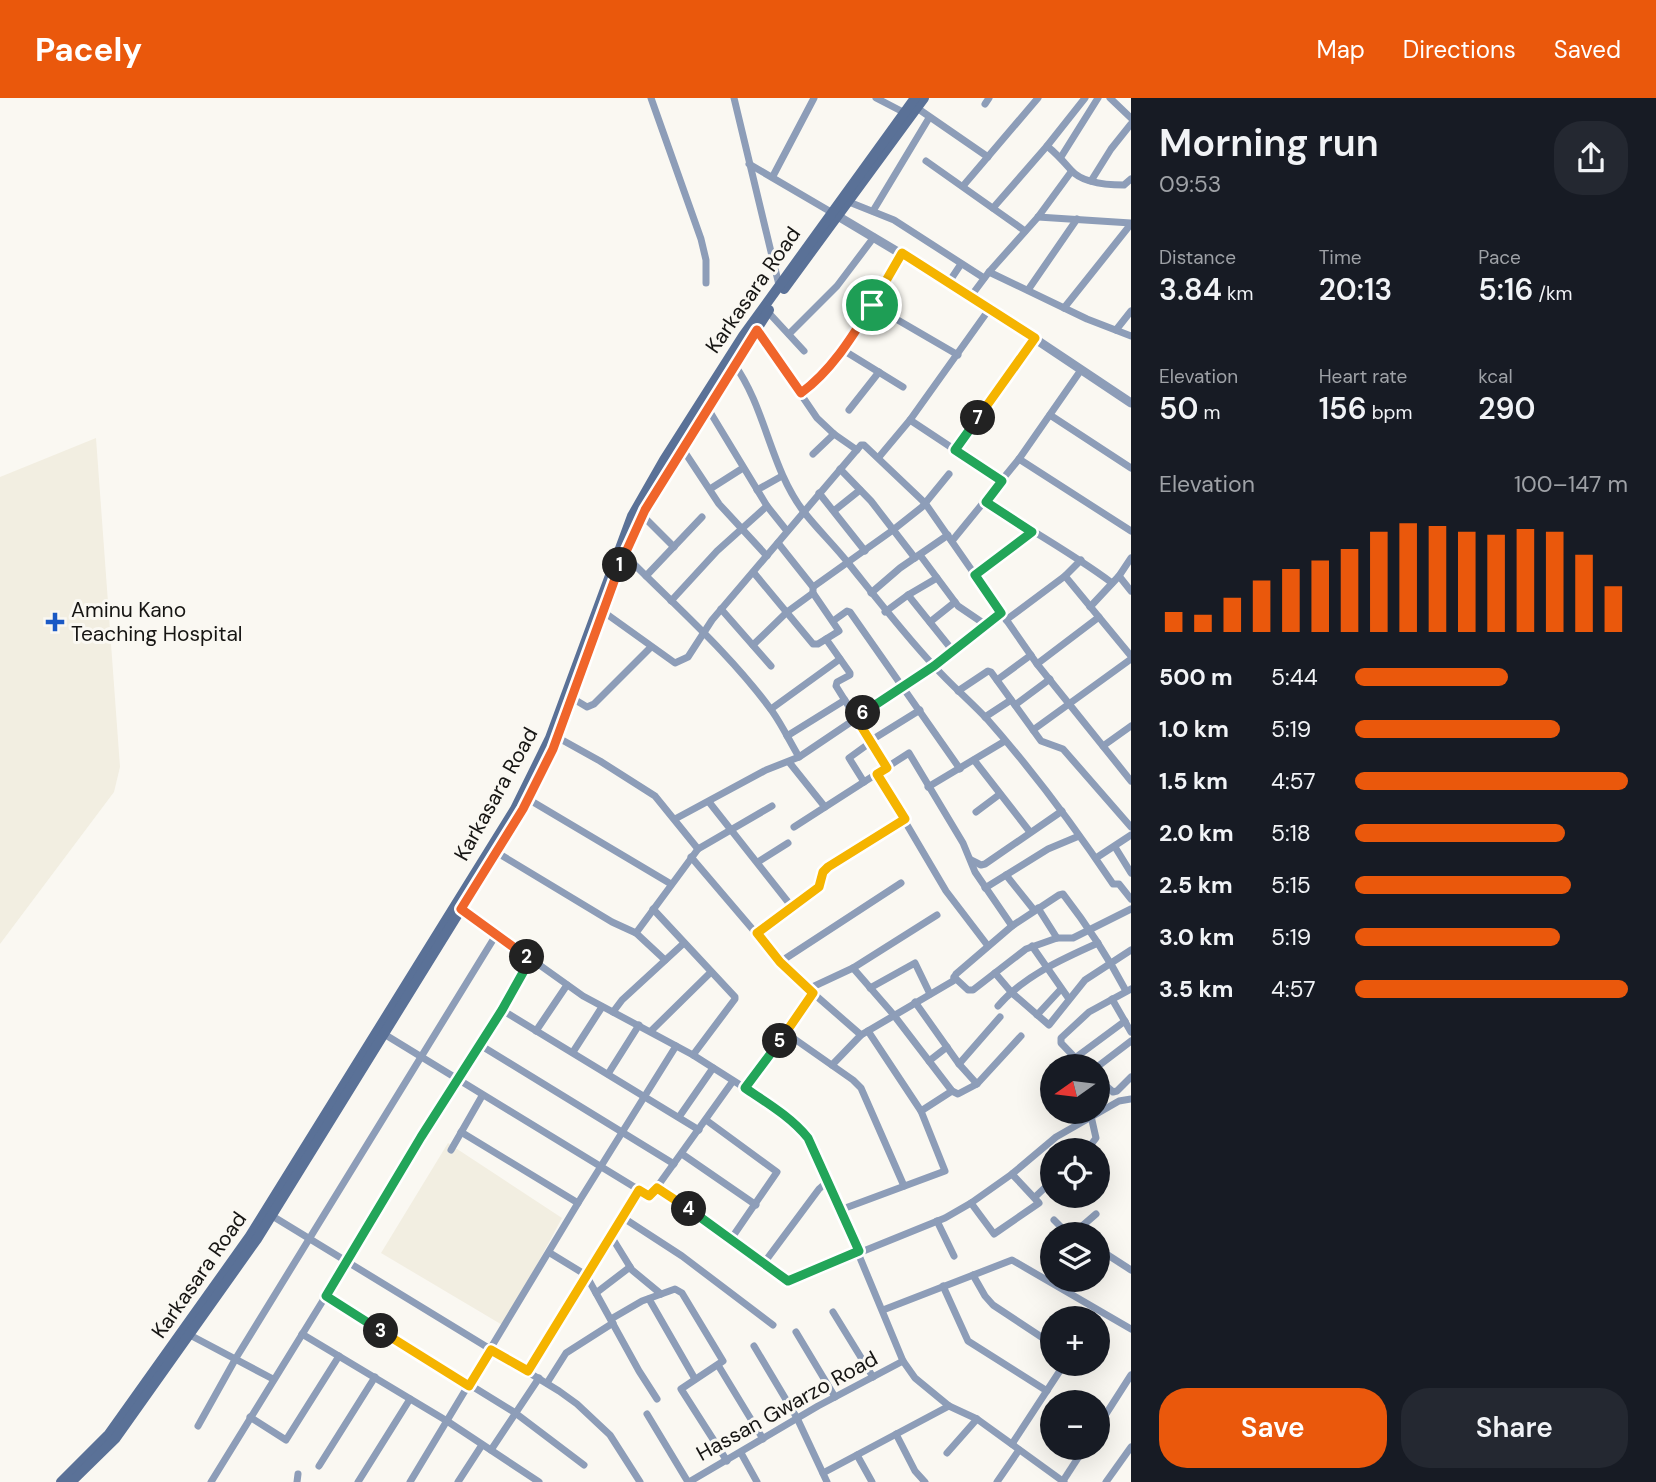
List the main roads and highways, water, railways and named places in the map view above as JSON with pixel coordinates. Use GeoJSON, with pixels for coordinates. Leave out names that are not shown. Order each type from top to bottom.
{"type":"FeatureCollection","features":[{"type":"Feature","properties":{"kind":"main road","name":"Karkasara Road"},"geometry":{"type":"LineString","coordinates":[[607,591],[642,515],[734,363],[905,113],[924,98]]}},
{"type":"Feature","properties":{"kind":"main road","name":"Karkasara Road"},"geometry":{"type":"LineString","coordinates":[[269,1214],[458,907],[528,799],[554,736],[632,516],[664,460],[779,285],[834,214],[849,202],[916,103]]}},
{"type":"Feature","properties":{"kind":"main road","name":"Karkasara Road"},"geometry":{"type":"LineString","coordinates":[[71,1482],[110,1445],[269,1214],[384,1034],[515,809],[554,736],[572,698],[600,610]]}},
{"type":"Feature","properties":{"kind":"main road","name":"Karkasara Road"},"geometry":{"type":"LineString","coordinates":[[61,1482],[109,1434],[187,1334]]}},
{"type":"Feature","properties":{"kind":"place","name":"Aminu Kano Teaching Hospital"},"geometry":{"type":"Point","coordinates":[55,622]}}]}
